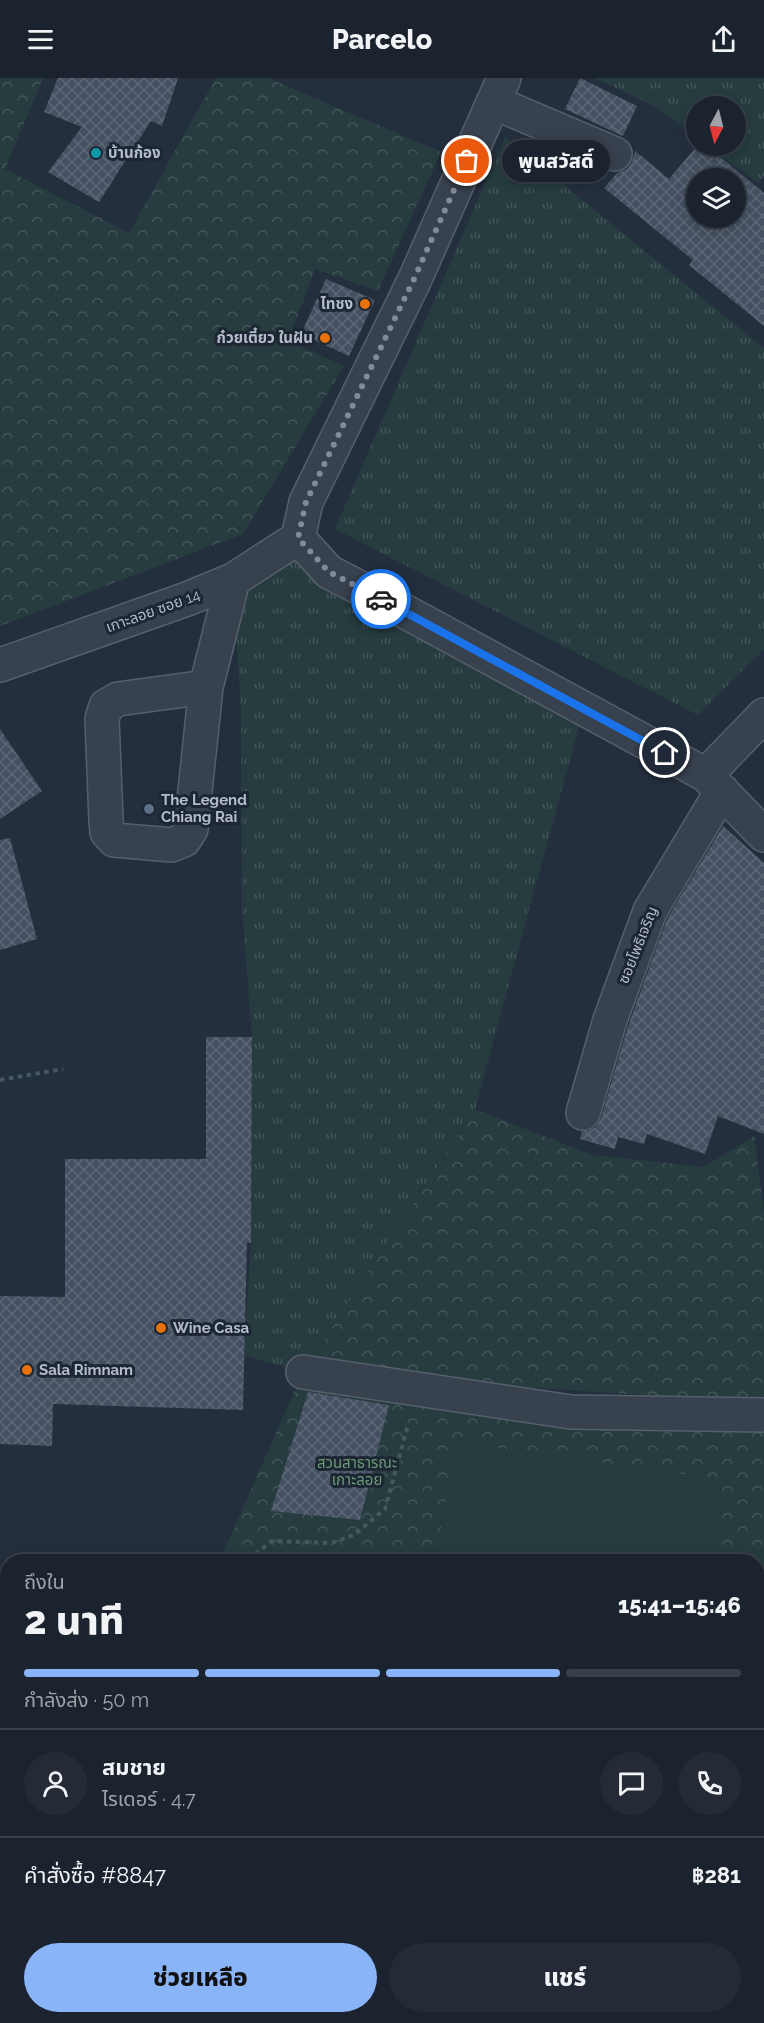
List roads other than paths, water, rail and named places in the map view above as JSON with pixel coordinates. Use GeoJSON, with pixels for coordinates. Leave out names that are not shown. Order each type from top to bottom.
{"type":"FeatureCollection","features":[{"type":"Feature","properties":{"kind":"street"},"geometry":{"type":"LineString","coordinates":[[615,154],[499,90],[414,279],[306,502],[298,538],[329,572],[417,617],[714,783],[764,835]]}},
{"type":"Feature","properties":{"kind":"street","name":"เกาะลอย ซอย 14"},"geometry":{"type":"LineString","coordinates":[[0,665],[187,600],[233,580],[298,538]]}},
{"type":"Feature","properties":{"kind":"street"},"geometry":{"type":"LineString","coordinates":[[206,687],[118,699],[106,706],[102,719],[106,820],[107,832],[114,840],[172,845],[184,840],[191,829],[206,687],[233,580]]}},
{"type":"Feature","properties":{"kind":"street","name":"ซอยโพธิเจริญ"},"geometry":{"type":"LineString","coordinates":[[583,1113],[610,1020],[650,911],[714,783],[764,715]]}},
{"type":"Feature","properties":{"kind":"street"},"geometry":{"type":"LineString","coordinates":[[303,1372],[571,1412],[764,1415]]}},
{"type":"Feature","properties":{"kind":"place","name":"บ้านก้อง"},"geometry":{"type":"Point","coordinates":[96,153]}},
{"type":"Feature","properties":{"kind":"place","name":"พูนสวัสดิ์"},"geometry":{"type":"Point","coordinates":[467,161]}},
{"type":"Feature","properties":{"kind":"place","name":"ไทชง"},"geometry":{"type":"Point","coordinates":[365,304]}},
{"type":"Feature","properties":{"kind":"place","name":"ก๋วยเตี๋ยว ในฝัน"},"geometry":{"type":"Point","coordinates":[325,338]}},
{"type":"Feature","properties":{"kind":"place","name":"The Legend Chiang Rai"},"geometry":{"type":"Point","coordinates":[149,809]}},
{"type":"Feature","properties":{"kind":"place","name":"Wine Casa"},"geometry":{"type":"Point","coordinates":[161,1328]}},
{"type":"Feature","properties":{"kind":"place","name":"Sala Rimnam"},"geometry":{"type":"Point","coordinates":[27,1370]}},
{"type":"Feature","properties":{"kind":"park label","name":"สวนสาธารณะ เกาะลอย"},"geometry":{"type":"Point","coordinates":[357,1472]}}]}
